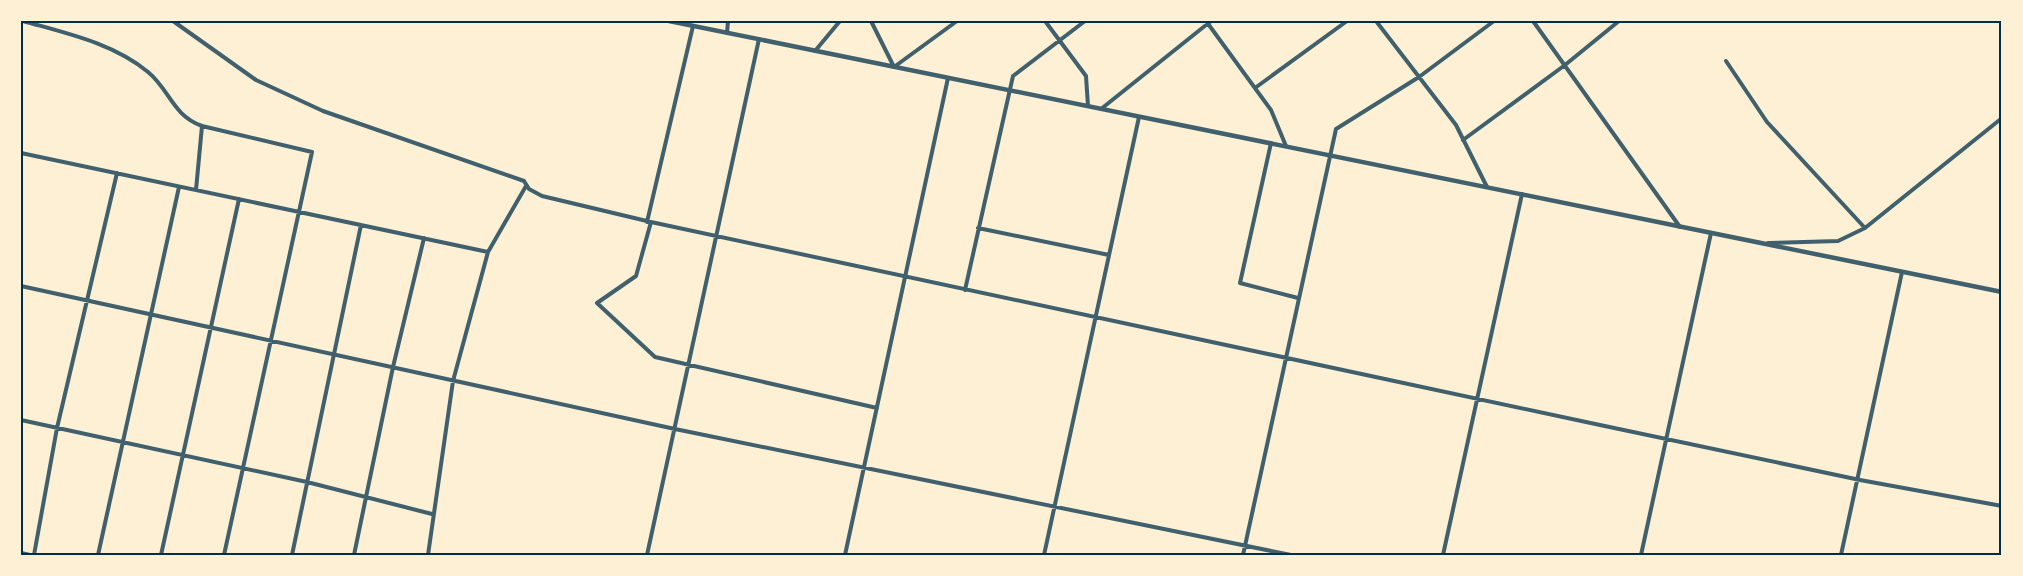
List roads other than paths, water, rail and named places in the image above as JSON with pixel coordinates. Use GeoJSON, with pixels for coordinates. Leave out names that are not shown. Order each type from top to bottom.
{"type":"FeatureCollection","features":[{"type":"Feature","properties":{"kind":"street"},"geometry":{"type":"LineString","coordinates":[[23,21],[82,38],[132,60],[150,74],[186,120],[202,126],[312,152],[224,555]]}},
{"type":"Feature","properties":{"kind":"street"},"geometry":{"type":"LineString","coordinates":[[173,21],[256,80],[323,111],[524,181],[542,196],[716,237],[964,290],[1858,479],[2002,506]]}},
{"type":"Feature","properties":{"kind":"street"},"geometry":{"type":"LineString","coordinates":[[669,21],[2002,292]]}},
{"type":"Feature","properties":{"kind":"street"},"geometry":{"type":"LineString","coordinates":[[727,33],[728,21]]}},
{"type":"Feature","properties":{"kind":"street"},"geometry":{"type":"LineString","coordinates":[[815,51],[840,21]]}},
{"type":"Feature","properties":{"kind":"street"},"geometry":{"type":"LineString","coordinates":[[871,21],[894,67]]}},
{"type":"Feature","properties":{"kind":"street"},"geometry":{"type":"LineString","coordinates":[[894,67],[957,21]]}},
{"type":"Feature","properties":{"kind":"street"},"geometry":{"type":"LineString","coordinates":[[1045,21],[1086,76],[1088,106]]}},
{"type":"Feature","properties":{"kind":"street"},"geometry":{"type":"LineString","coordinates":[[964,290],[1014,76],[1085,21]]}},
{"type":"Feature","properties":{"kind":"street"},"geometry":{"type":"LineString","coordinates":[[1255,88],[1347,21]]}},
{"type":"Feature","properties":{"kind":"street"},"geometry":{"type":"LineString","coordinates":[[1376,21],[1456,125],[1488,188]]}},
{"type":"Feature","properties":{"kind":"street"},"geometry":{"type":"LineString","coordinates":[[1243,555],[1336,129],[1419,77],[1494,21]]}},
{"type":"Feature","properties":{"kind":"street"},"geometry":{"type":"LineString","coordinates":[[1533,21],[1680,227]]}},
{"type":"Feature","properties":{"kind":"street"},"geometry":{"type":"LineString","coordinates":[[1463,140],[1565,65],[1619,21]]}},
{"type":"Feature","properties":{"kind":"street"},"geometry":{"type":"LineString","coordinates":[[1101,109],[1208,22],[1271,110],[1286,146]]}},
{"type":"Feature","properties":{"kind":"street"},"geometry":{"type":"LineString","coordinates":[[693,26],[636,276],[597,303],[654,357],[877,408]]}},
{"type":"Feature","properties":{"kind":"street"},"geometry":{"type":"LineString","coordinates":[[647,555],[759,39]]}},
{"type":"Feature","properties":{"kind":"street"},"geometry":{"type":"LineString","coordinates":[[1726,61],[1767,122],[1865,228]]}},
{"type":"Feature","properties":{"kind":"street"},"geometry":{"type":"LineString","coordinates":[[845,555],[948,78]]}},
{"type":"Feature","properties":{"kind":"street"},"geometry":{"type":"LineString","coordinates":[[1044,555],[1139,117]]}},
{"type":"Feature","properties":{"kind":"street"},"geometry":{"type":"LineString","coordinates":[[1762,243],[1838,241],[1865,228],[2002,118]]}},
{"type":"Feature","properties":{"kind":"street"},"geometry":{"type":"LineString","coordinates":[[196,190],[202,126]]}},
{"type":"Feature","properties":{"kind":"street"},"geometry":{"type":"LineString","coordinates":[[1270,143],[1240,283],[1299,298]]}},
{"type":"Feature","properties":{"kind":"street"},"geometry":{"type":"LineString","coordinates":[[21,153],[488,252]]}},
{"type":"Feature","properties":{"kind":"street"},"geometry":{"type":"LineString","coordinates":[[21,553],[32,555],[57,428],[117,173]]}},
{"type":"Feature","properties":{"kind":"street"},"geometry":{"type":"LineString","coordinates":[[428,555],[432,514],[453,381],[488,252],[527,185]]}},
{"type":"Feature","properties":{"kind":"street"},"geometry":{"type":"LineString","coordinates":[[99,555],[179,186]]}},
{"type":"Feature","properties":{"kind":"street"},"geometry":{"type":"LineString","coordinates":[[1443,555],[1522,195]]}},
{"type":"Feature","properties":{"kind":"street"},"geometry":{"type":"LineString","coordinates":[[161,555],[239,199]]}},
{"type":"Feature","properties":{"kind":"street"},"geometry":{"type":"LineString","coordinates":[[292,555],[361,225]]}},
{"type":"Feature","properties":{"kind":"street"},"geometry":{"type":"LineString","coordinates":[[978,228],[1109,255]]}},
{"type":"Feature","properties":{"kind":"street"},"geometry":{"type":"LineString","coordinates":[[1641,555],[1711,233]]}},
{"type":"Feature","properties":{"kind":"street"},"geometry":{"type":"LineString","coordinates":[[354,555],[393,367],[424,238]]}},
{"type":"Feature","properties":{"kind":"street"},"geometry":{"type":"LineString","coordinates":[[1841,555],[1902,272]]}},
{"type":"Feature","properties":{"kind":"street"},"geometry":{"type":"LineString","coordinates":[[21,286],[675,429],[1291,555]]}},
{"type":"Feature","properties":{"kind":"street"},"geometry":{"type":"LineString","coordinates":[[21,420],[308,482],[432,514]]}}]}
